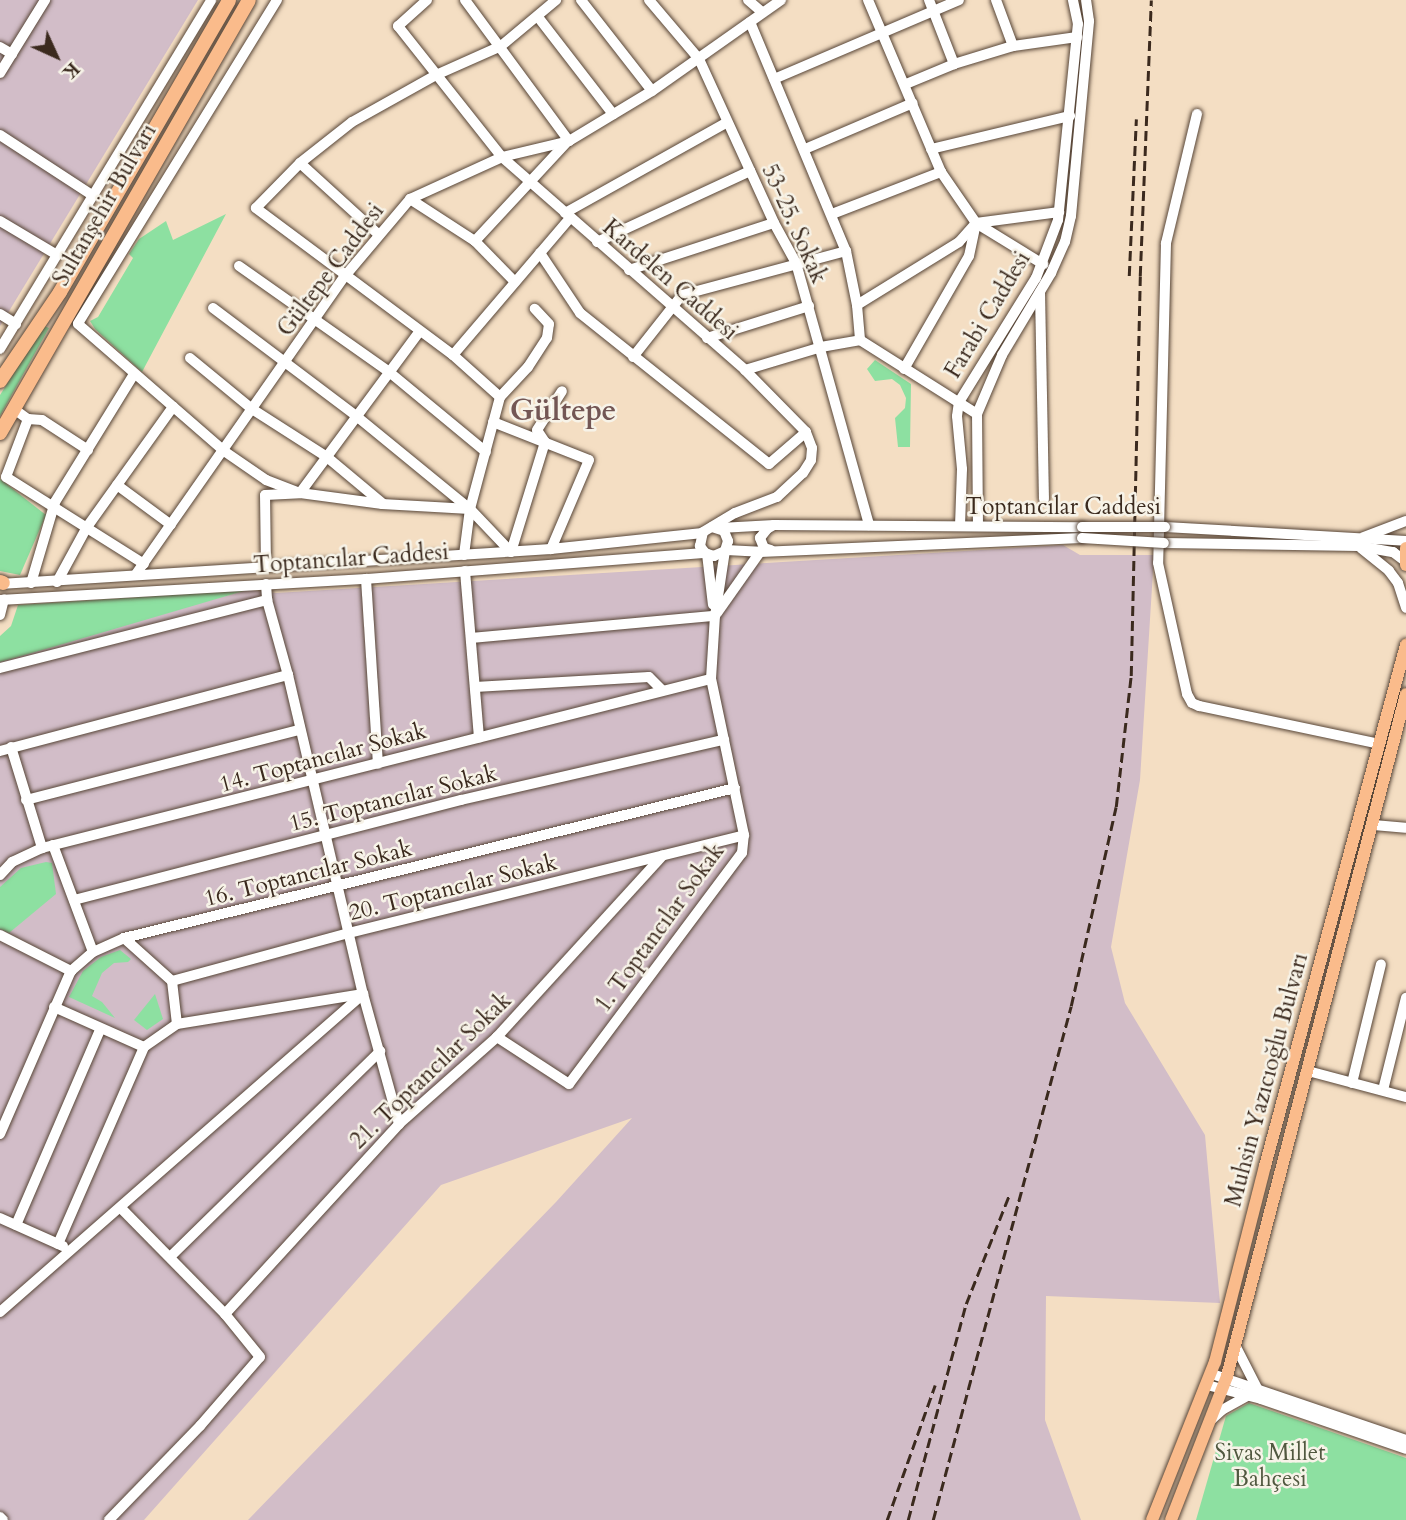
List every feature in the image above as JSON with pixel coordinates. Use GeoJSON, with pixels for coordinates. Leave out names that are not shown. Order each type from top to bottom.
{"type":"FeatureCollection","features":[{"type":"Feature","properties":{"kind":"highway","name":"Sultanşehir Bulvarı"},"geometry":{"type":"LineString","coordinates":[[0,381],[60,292],[229,0]]}},
{"type":"Feature","properties":{"kind":"highway","name":"Sultanşehir Bulvarı"},"geometry":{"type":"LineString","coordinates":[[0,433],[249,0]]}},
{"type":"Feature","properties":{"kind":"main road","name":"Muhsin Yazıcıoğlu Bulvarı"},"geometry":{"type":"LineString","coordinates":[[1152,1520],[1210,1380],[1406,645]]}},
{"type":"Feature","properties":{"kind":"main road","name":"Muhsin Yazıcıoğlu Bulvarı"},"geometry":{"type":"LineString","coordinates":[[1171,1520],[1224,1384],[1406,695]]}},
{"type":"Feature","properties":{"kind":"street"},"geometry":{"type":"LineString","coordinates":[[0,73],[46,0]]}},
{"type":"Feature","properties":{"kind":"street"},"geometry":{"type":"LineString","coordinates":[[0,349],[211,0]]}},
{"type":"Feature","properties":{"kind":"street"},"geometry":{"type":"LineString","coordinates":[[277,0],[78,324],[224,451],[266,480],[300,493]]}},
{"type":"Feature","properties":{"kind":"street","name":"Kardelen Caddesi"},"geometry":{"type":"LineString","coordinates":[[427,0],[398,26],[502,157],[745,370],[821,347],[860,340]]}},
{"type":"Feature","properties":{"kind":"street"},"geometry":{"type":"LineString","coordinates":[[465,0],[569,141],[527,181],[475,241]]}},
{"type":"Feature","properties":{"kind":"street"},"geometry":{"type":"LineString","coordinates":[[500,397],[453,355],[256,208],[300,163],[352,122],[436,75],[501,46],[556,0]]}},
{"type":"Feature","properties":{"kind":"street"},"geometry":{"type":"LineString","coordinates":[[581,0],[652,91]]}},
{"type":"Feature","properties":{"kind":"street","name":"53-25. Sokak"},"geometry":{"type":"LineString","coordinates":[[649,0],[699,59],[726,123],[796,263],[869,526]]}},
{"type":"Feature","properties":{"kind":"street"},"geometry":{"type":"LineString","coordinates":[[748,0],[762,12]]}},
{"type":"Feature","properties":{"kind":"street","name":"Gültepe Caddesi"},"geometry":{"type":"LineString","coordinates":[[136,574],[345,276],[378,233],[410,199],[502,157],[569,141],[652,91],[781,0]]}},
{"type":"Feature","properties":{"kind":"street"},"geometry":{"type":"LineString","coordinates":[[868,0],[880,32],[906,84],[941,172],[976,223],[1043,264]]}},
{"type":"Feature","properties":{"kind":"street"},"geometry":{"type":"LineString","coordinates":[[775,79],[880,32],[931,5],[959,0]]}},
{"type":"Feature","properties":{"kind":"street"},"geometry":{"type":"LineString","coordinates":[[996,0],[1013,46]]}},
{"type":"Feature","properties":{"kind":"street","name":"Farabi Caddesi"},"geometry":{"type":"LineString","coordinates":[[960,526],[962,469],[959,404],[1043,264],[1059,212],[1078,24],[1073,0]]}},
{"type":"Feature","properties":{"kind":"street","name":"Farabi Caddesi"},"geometry":{"type":"LineString","coordinates":[[978,526],[977,414],[1002,355],[1040,292],[1065,242],[1071,216],[1089,21],[1087,1]]}},
{"type":"Feature","properties":{"kind":"street"},"geometry":{"type":"LineString","coordinates":[[931,5],[954,64]]}},
{"type":"Feature","properties":{"kind":"street"},"geometry":{"type":"LineString","coordinates":[[537,17],[613,114]]}},
{"type":"Feature","properties":{"kind":"street"},"geometry":{"type":"LineString","coordinates":[[750,22],[846,251],[858,305],[860,340],[977,414]]}},
{"type":"Feature","properties":{"kind":"street"},"geometry":{"type":"LineString","coordinates":[[906,84],[954,64],[1013,46],[1077,37]]}},
{"type":"Feature","properties":{"kind":"street"},"geometry":{"type":"LineString","coordinates":[[0,47],[12,54]]}},
{"type":"Feature","properties":{"kind":"street"},"geometry":{"type":"LineString","coordinates":[[805,149],[913,103]]}},
{"type":"Feature","properties":{"kind":"street"},"geometry":{"type":"LineString","coordinates":[[1197,114],[1166,243],[1158,563],[1187,694],[1192,703],[1199,706],[1379,744]]}},
{"type":"Feature","properties":{"kind":"street"},"geometry":{"type":"LineString","coordinates":[[931,149],[1070,116]]}},
{"type":"Feature","properties":{"kind":"street"},"geometry":{"type":"LineString","coordinates":[[453,355],[540,253],[567,215],[726,123]]}},
{"type":"Feature","properties":{"kind":"street"},"geometry":{"type":"LineString","coordinates":[[0,135],[92,195]]}},
{"type":"Feature","properties":{"kind":"street"},"geometry":{"type":"LineString","coordinates":[[300,163],[378,233]]}},
{"type":"Feature","properties":{"kind":"street"},"geometry":{"type":"LineString","coordinates":[[597,242],[750,171]]}},
{"type":"Feature","properties":{"kind":"street"},"geometry":{"type":"LineString","coordinates":[[832,215],[941,172]]}},
{"type":"Feature","properties":{"kind":"street"},"geometry":{"type":"LineString","coordinates":[[410,199],[475,241],[515,282]]}},
{"type":"Feature","properties":{"kind":"street"},"geometry":{"type":"LineString","coordinates":[[858,305],[959,242],[976,223],[1059,212]]}},
{"type":"Feature","properties":{"kind":"street"},"geometry":{"type":"LineString","coordinates":[[0,222],[57,255]]}},
{"type":"Feature","properties":{"kind":"street"},"geometry":{"type":"LineString","coordinates":[[628,270],[774,223]]}},
{"type":"Feature","properties":{"kind":"street"},"geometry":{"type":"LineString","coordinates":[[904,369],[969,256],[976,223]]}},
{"type":"Feature","properties":{"kind":"street"},"geometry":{"type":"LineString","coordinates":[[633,357],[682,295],[846,251]]}},
{"type":"Feature","properties":{"kind":"street"},"geometry":{"type":"LineString","coordinates":[[540,253],[580,313],[769,464],[806,432]]}},
{"type":"Feature","properties":{"kind":"street"},"geometry":{"type":"LineString","coordinates":[[239,266],[388,371],[486,452]]}},
{"type":"Feature","properties":{"kind":"street"},"geometry":{"type":"LineString","coordinates":[[1040,292],[1044,499]]}},
{"type":"Feature","properties":{"kind":"street"},"geometry":{"type":"LineString","coordinates":[[707,338],[809,306]]}},
{"type":"Feature","properties":{"kind":"street"},"geometry":{"type":"LineString","coordinates":[[213,308],[355,415],[470,509],[511,552],[545,442]]}},
{"type":"Feature","properties":{"kind":"street"},"geometry":{"type":"LineString","coordinates":[[464,555],[470,509],[500,397],[528,367],[547,338],[549,324],[535,309]]}},
{"type":"Feature","properties":{"kind":"street"},"geometry":{"type":"LineString","coordinates":[[0,314],[16,324]]}},
{"type":"Feature","properties":{"kind":"street"},"geometry":{"type":"LineString","coordinates":[[300,493],[355,415],[419,332]]}},
{"type":"Feature","properties":{"kind":"street"},"geometry":{"type":"LineString","coordinates":[[190,358],[252,409],[327,457],[383,503]]}},
{"type":"Feature","properties":{"kind":"street"},"geometry":{"type":"LineString","coordinates":[[716,528],[728,538],[725,551],[717,556],[706,554],[699,544],[702,533],[716,528],[735,513],[777,497],[788,489],[811,460],[812,448],[806,432],[745,370]]}},
{"type":"Feature","properties":{"kind":"street"},"geometry":{"type":"LineString","coordinates":[[31,583],[53,508],[134,374]]}},
{"type":"Feature","properties":{"kind":"street"},"geometry":{"type":"LineString","coordinates":[[545,442],[537,430],[562,391]]}},
{"type":"Feature","properties":{"kind":"street"},"geometry":{"type":"LineString","coordinates":[[57,582],[87,527],[173,407]]}},
{"type":"Feature","properties":{"kind":"street"},"geometry":{"type":"LineString","coordinates":[[14,409],[28,419],[42,420],[88,450]]}},
{"type":"Feature","properties":{"kind":"street"},"geometry":{"type":"LineString","coordinates":[[28,419],[6,477],[144,564]]}},
{"type":"Feature","properties":{"kind":"street"},"geometry":{"type":"LineString","coordinates":[[493,422],[589,460],[551,549]]}},
{"type":"Feature","properties":{"kind":"street"},"geometry":{"type":"LineString","coordinates":[[117,485],[171,525]]}},
{"type":"Feature","properties":{"kind":"street"},"geometry":{"type":"LineString","coordinates":[[267,566],[265,495],[300,493],[383,503],[470,509]]}},
{"type":"Feature","properties":{"kind":"street"},"geometry":{"type":"LineString","coordinates":[[1356,542],[1406,521]]}},
{"type":"Feature","properties":{"kind":"street"},"geometry":{"type":"LineString","coordinates":[[773,550],[764,548],[760,538],[766,529],[774,525]]}},
{"type":"Feature","properties":{"kind":"street","name":"Toptancılar Caddesi"},"geometry":{"type":"LineString","coordinates":[[716,528],[774,525],[978,526],[1082,532],[1164,543],[1406,541]]}},
{"type":"Feature","properties":{"kind":"street","name":"Toptancılar Caddesi"},"geometry":{"type":"LineString","coordinates":[[725,551],[760,552],[1166,527],[1356,542],[1385,549],[1406,558]]}},
{"type":"Feature","properties":{"kind":"street","name":"Toptancılar Caddesi"},"geometry":{"type":"LineString","coordinates":[[1,583],[57,582],[136,574],[511,552],[702,533]]}},
{"type":"Feature","properties":{"kind":"street"},"geometry":{"type":"LineString","coordinates":[[1356,542],[1389,571],[1398,583],[1406,608]]}},
{"type":"Feature","properties":{"kind":"street","name":"1. Toptancılar Sokak"},"geometry":{"type":"LineString","coordinates":[[498,1037],[569,1084],[742,853],[744,835],[711,679],[715,616],[725,551]]}},
{"type":"Feature","properties":{"kind":"street"},"geometry":{"type":"LineString","coordinates":[[471,638],[715,616],[760,552]]}},
{"type":"Feature","properties":{"kind":"street","name":"Toptancılar Caddesi"},"geometry":{"type":"LineString","coordinates":[[2,600],[366,579],[706,554]]}},
{"type":"Feature","properties":{"kind":"street","name":"1. Toptancılar Sokak"},"geometry":{"type":"LineString","coordinates":[[706,554],[715,616]]}},
{"type":"Feature","properties":{"kind":"street"},"geometry":{"type":"LineString","coordinates":[[465,571],[479,737]]}},
{"type":"Feature","properties":{"kind":"street"},"geometry":{"type":"LineString","coordinates":[[366,579],[378,764]]}},
{"type":"Feature","properties":{"kind":"street"},"geometry":{"type":"LineString","coordinates":[[266,584],[267,600],[288,675],[363,994],[399,1124]]}},
{"type":"Feature","properties":{"kind":"street"},"geometry":{"type":"LineString","coordinates":[[0,615],[2,600]]}},
{"type":"Feature","properties":{"kind":"street"},"geometry":{"type":"LineString","coordinates":[[0,668],[267,600]]}},
{"type":"Feature","properties":{"kind":"street"},"geometry":{"type":"LineString","coordinates":[[0,751],[288,675]]}},
{"type":"Feature","properties":{"kind":"street"},"geometry":{"type":"LineString","coordinates":[[475,687],[649,677],[662,690]]}},
{"type":"Feature","properties":{"kind":"street","name":"14. Toptancılar Sokak"},"geometry":{"type":"LineString","coordinates":[[0,875],[12,862],[42,848],[711,679]]}},
{"type":"Feature","properties":{"kind":"street"},"geometry":{"type":"LineString","coordinates":[[26,800],[299,730]]}},
{"type":"Feature","properties":{"kind":"street","name":"15. Toptancılar Sokak"},"geometry":{"type":"LineString","coordinates":[[74,900],[461,800],[724,740]]}},
{"type":"Feature","properties":{"kind":"street"},"geometry":{"type":"LineString","coordinates":[[11,747],[42,848]]}},
{"type":"Feature","properties":{"kind":"street","name":"16. Toptancılar Sokak"},"geometry":{"type":"LineString","coordinates":[[0,1134],[71,971],[93,952],[124,938],[735,788]]}},
{"type":"Feature","properties":{"kind":"street"},"geometry":{"type":"LineString","coordinates":[[1373,825],[1406,828]]}},
{"type":"Feature","properties":{"kind":"street","name":"20. Toptancılar Sokak"},"geometry":{"type":"LineString","coordinates":[[172,981],[349,933],[744,835]]}},
{"type":"Feature","properties":{"kind":"street"},"geometry":{"type":"LineString","coordinates":[[53,845],[93,952]]}},
{"type":"Feature","properties":{"kind":"street","name":"21. Toptancılar Sokak"},"geometry":{"type":"LineString","coordinates":[[225,1314],[399,1124],[498,1037],[663,855]]}},
{"type":"Feature","properties":{"kind":"street"},"geometry":{"type":"LineString","coordinates":[[0,935],[71,971]]}},
{"type":"Feature","properties":{"kind":"street"},"geometry":{"type":"LineString","coordinates":[[124,938],[172,981],[177,1024]]}},
{"type":"Feature","properties":{"kind":"street"},"geometry":{"type":"LineString","coordinates":[[1352,1083],[1381,964]]}},
{"type":"Feature","properties":{"kind":"street"},"geometry":{"type":"LineString","coordinates":[[58,1244],[144,1047],[177,1024],[363,994]]}},
{"type":"Feature","properties":{"kind":"street"},"geometry":{"type":"LineString","coordinates":[[0,1312],[363,994]]}},
{"type":"Feature","properties":{"kind":"street"},"geometry":{"type":"LineString","coordinates":[[1382,1090],[1406,998]]}},
{"type":"Feature","properties":{"kind":"street"},"geometry":{"type":"LineString","coordinates":[[54,1007],[100,1030],[144,1047]]}},
{"type":"Feature","properties":{"kind":"street"},"geometry":{"type":"LineString","coordinates":[[16,1225],[100,1030]]}},
{"type":"Feature","properties":{"kind":"street"},"geometry":{"type":"LineString","coordinates":[[171,1256],[380,1051]]}},
{"type":"Feature","properties":{"kind":"street"},"geometry":{"type":"LineString","coordinates":[[1308,1071],[1406,1097]]}},
{"type":"Feature","properties":{"kind":"street"},"geometry":{"type":"LineString","coordinates":[[108,1520],[200,1426],[260,1357],[225,1314],[171,1256],[121,1208]]}},
{"type":"Feature","properties":{"kind":"street"},"geometry":{"type":"LineString","coordinates":[[0,1218],[70,1250]]}},
{"type":"Feature","properties":{"kind":"street"},"geometry":{"type":"LineString","coordinates":[[1235,1345],[1257,1388]]}},
{"type":"Feature","properties":{"kind":"street"},"geometry":{"type":"LineString","coordinates":[[1210,1380],[1257,1388],[1406,1440]]}},
{"type":"Feature","properties":{"kind":"street"},"geometry":{"type":"LineString","coordinates":[[1224,1384],[1247,1396],[1406,1449]]}},
{"type":"Feature","properties":{"kind":"street"},"geometry":{"type":"LineString","coordinates":[[1210,1422],[1222,1410],[1247,1396]]}},
{"type":"Feature","properties":{"kind":"shaded area"},"geometry":{"type":"Polygon","coordinates":[[[0,0],[198,0],[0,326],[0,0]]]}},
{"type":"Feature","properties":{"kind":"shaded area"},"geometry":{"type":"Polygon","coordinates":[[[1063,545],[1080,555],[1154,555],[1140,780],[1111,947],[1125,1003],[1205,1135],[1220,1303],[1046,1296],[1045,1420],[1081,1520],[248,1520],[556,1202],[632,1118],[441,1185],[144,1520],[0,1520],[0,659],[247,590],[276,593],[1063,545]]]}},
{"type":"Feature","properties":{"kind":"green space"},"geometry":{"type":"Polygon","coordinates":[[[226,214],[142,372],[95,329],[90,321],[98,317],[133,258],[129,254],[139,239],[166,221],[173,240],[226,214]]]}},
{"type":"Feature","properties":{"kind":"green space"},"geometry":{"type":"Polygon","coordinates":[[[44,326],[49,328],[0,416],[0,395],[44,326]]]}},
{"type":"Feature","properties":{"kind":"green space"},"geometry":{"type":"Polygon","coordinates":[[[875,360],[911,384],[910,447],[898,447],[895,418],[905,408],[906,398],[900,385],[892,379],[875,381],[867,369],[875,360]]]}},
{"type":"Feature","properties":{"kind":"green space"},"geometry":{"type":"Polygon","coordinates":[[[0,479],[46,515],[20,575],[0,571],[0,479]]]}},
{"type":"Feature","properties":{"kind":"green space"},"geometry":{"type":"Polygon","coordinates":[[[247,590],[0,662],[0,636],[11,626],[18,605],[247,590]]]}},
{"type":"Feature","properties":{"kind":"green space"},"geometry":{"type":"Polygon","coordinates":[[[52,863],[56,894],[9,933],[0,929],[0,887],[21,868],[52,863]]]}},
{"type":"Feature","properties":{"kind":"green space"},"geometry":{"type":"Polygon","coordinates":[[[120,950],[131,959],[128,962],[114,963],[102,973],[92,996],[102,1002],[115,1018],[69,997],[83,971],[101,957],[120,950]]]}},
{"type":"Feature","properties":{"kind":"green space"},"geometry":{"type":"Polygon","coordinates":[[[155,994],[163,1019],[147,1030],[134,1020],[155,994]]]}},
{"type":"Feature","properties":{"kind":"green space","name":"Sivas Millet Bahçesi"},"geometry":{"type":"Polygon","coordinates":[[[1249,1403],[1406,1458],[1406,1520],[1196,1520],[1226,1416],[1249,1403]]]}},
{"type":"Feature","properties":{"kind":"railway"},"geometry":{"type":"LineString","coordinates":[[933,1520],[1071,1006],[1116,807],[1131,676],[1140,276],[1151,0]]}},
{"type":"Feature","properties":{"kind":"railway"},"geometry":{"type":"LineString","coordinates":[[1129,276],[1136,119]]}},
{"type":"Feature","properties":{"kind":"railway"},"geometry":{"type":"LineString","coordinates":[[908,1520],[966,1304],[1010,1193]]}},
{"type":"Feature","properties":{"kind":"railway"},"geometry":{"type":"LineString","coordinates":[[887,1520],[935,1385]]}},
{"type":"Feature","properties":{"kind":"district","name":"Gültepe"},"geometry":{"type":"Point","coordinates":[563,411]}}]}
